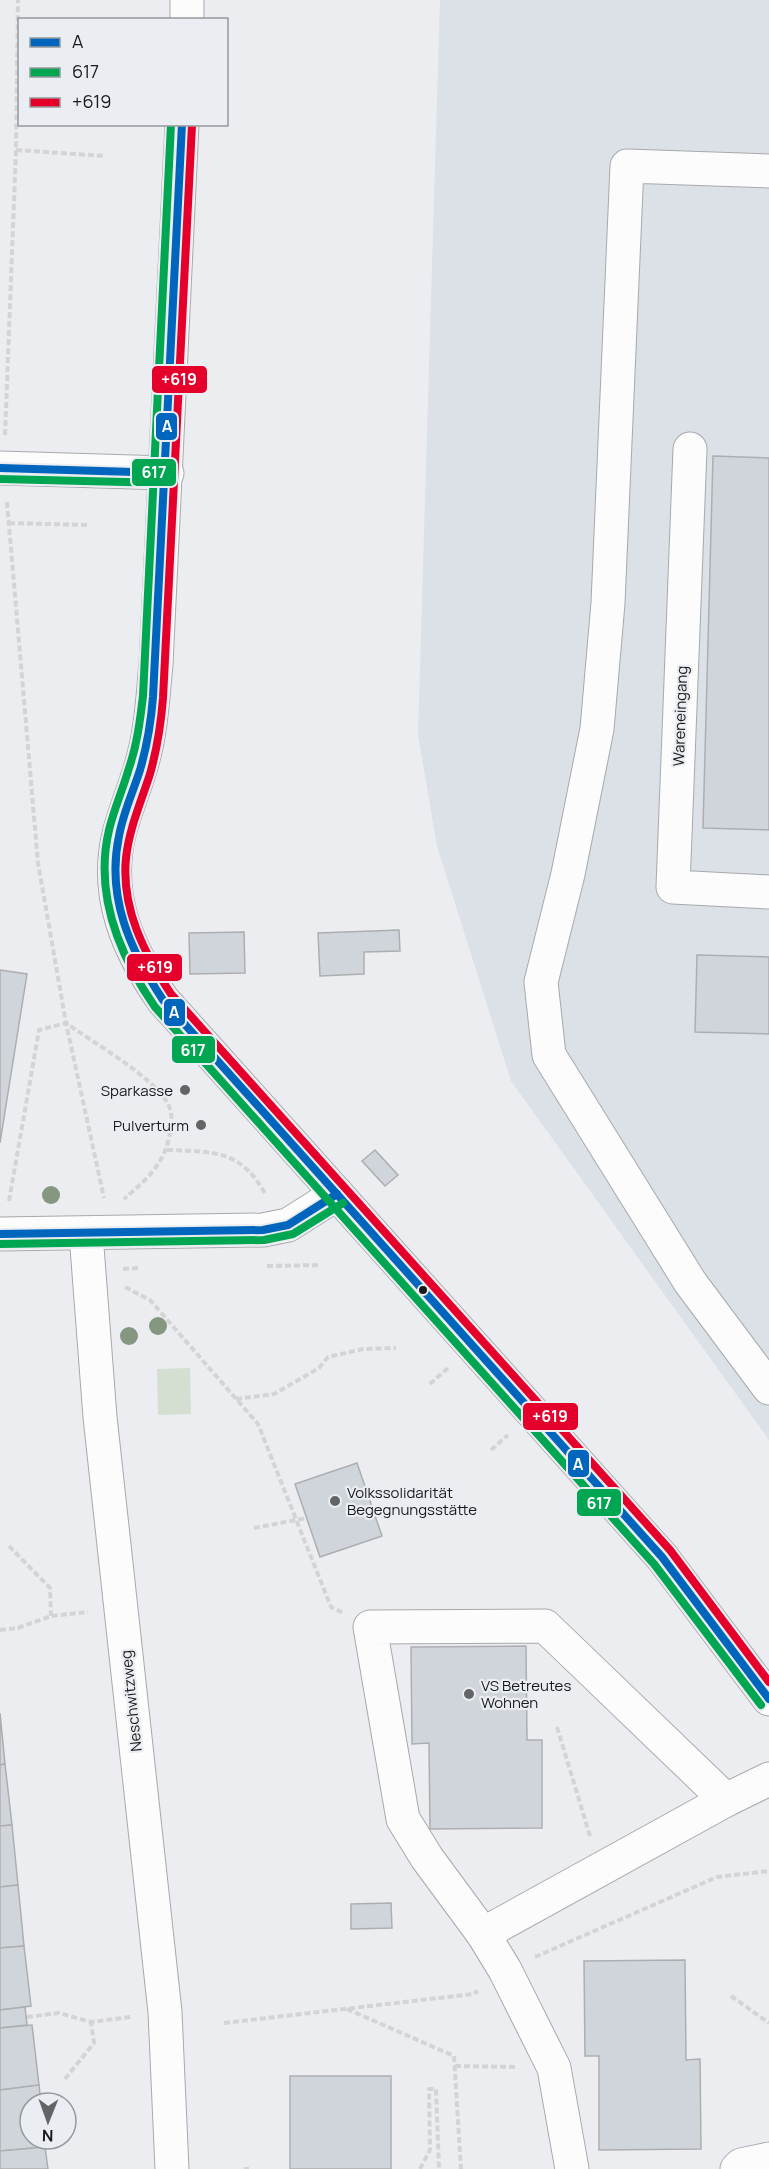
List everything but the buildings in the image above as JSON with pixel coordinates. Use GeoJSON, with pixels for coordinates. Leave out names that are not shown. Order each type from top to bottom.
{"type":"FeatureCollection","features":[{"type":"Feature","properties":{"kind":"street"},"geometry":{"type":"LineString","coordinates":[[187,0],[187,18]]}},
{"type":"Feature","properties":{"kind":"street"},"geometry":{"type":"LineString","coordinates":[[182,126],[167,473],[150,723],[145,752],[119,833],[114,862],[114,891],[132,950],[145,975],[163,1000],[662,1557],[769,1699]]}},
{"type":"Feature","properties":{"kind":"street"},"geometry":{"type":"LineString","coordinates":[[769,171],[627,166],[608,603],[598,717],[568,874],[541,982],[549,1055],[690,1282],[769,1388]]}},
{"type":"Feature","properties":{"kind":"street","name":"Wareneingang"},"geometry":{"type":"LineString","coordinates":[[690,449],[673,887],[769,892]]}},
{"type":"Feature","properties":{"kind":"street"},"geometry":{"type":"LineString","coordinates":[[2,468],[167,473]]}},
{"type":"Feature","properties":{"kind":"street"},"geometry":{"type":"LineString","coordinates":[[0,1234],[102,1227],[262,1230],[288,1225],[337,1194]]}},
{"type":"Feature","properties":{"kind":"street","name":"Neschwitzweg"},"geometry":{"type":"LineString","coordinates":[[102,1227],[100,1417],[165,2012],[172,2169]]}},
{"type":"Feature","properties":{"kind":"street"},"geometry":{"type":"LineString","coordinates":[[572,2169],[554,2068],[505,1970],[483,1934],[427,1858],[403,1819],[370,1626],[545,1626],[726,1800]]}},
{"type":"Feature","properties":{"kind":"street"},"geometry":{"type":"LineString","coordinates":[[483,1934],[599,1868],[769,1779]]}},
{"type":"Feature","properties":{"kind":"street"},"geometry":{"type":"LineString","coordinates":[[737,2169],[741,2165],[769,2159]]}},
{"type":"Feature","properties":{"kind":"path"},"geometry":{"type":"LineString","coordinates":[[18,0],[18,18]]}},
{"type":"Feature","properties":{"kind":"path"},"geometry":{"type":"LineString","coordinates":[[18,75],[2,468],[9,524],[38,863],[102,1227],[125,1289],[150,1300],[258,1424],[331,1607],[370,1626]]}},
{"type":"Feature","properties":{"kind":"path"},"geometry":{"type":"LineString","coordinates":[[16,150],[105,156]]}},
{"type":"Feature","properties":{"kind":"path"},"geometry":{"type":"LineString","coordinates":[[9,524],[87,525]]}},
{"type":"Feature","properties":{"kind":"path"},"geometry":{"type":"LineString","coordinates":[[66,1023],[150,1084],[167,1102],[172,1120],[167,1150],[151,1176],[102,1227]]}},
{"type":"Feature","properties":{"kind":"path"},"geometry":{"type":"LineString","coordinates":[[13,1178],[39,1030],[66,1023]]}},
{"type":"Feature","properties":{"kind":"path"},"geometry":{"type":"LineString","coordinates":[[167,1150],[213,1152],[238,1161],[254,1174],[266,1196],[256,1201]]}},
{"type":"Feature","properties":{"kind":"path"},"geometry":{"type":"LineString","coordinates":[[236,1399],[274,1394],[319,1368],[328,1357],[363,1349],[396,1348]]}},
{"type":"Feature","properties":{"kind":"path"},"geometry":{"type":"LineString","coordinates":[[255,1528],[307,1518]]}},
{"type":"Feature","properties":{"kind":"path"},"geometry":{"type":"LineString","coordinates":[[9,1546],[50,1588],[51,1616]]}},
{"type":"Feature","properties":{"kind":"path"},"geometry":{"type":"LineString","coordinates":[[0,1630],[18,1628],[51,1616],[122,1609]]}},
{"type":"Feature","properties":{"kind":"path"},"geometry":{"type":"LineString","coordinates":[[557,1727],[599,1868]]}},
{"type":"Feature","properties":{"kind":"path"},"geometry":{"type":"LineString","coordinates":[[731,1996],[769,2023]]}},
{"type":"Feature","properties":{"kind":"path"},"geometry":{"type":"LineString","coordinates":[[347,2008],[454,2056],[461,2169]]}},
{"type":"Feature","properties":{"kind":"path"},"geometry":{"type":"LineString","coordinates":[[27,2018],[59,2013],[91,2022],[165,2012]]}},
{"type":"Feature","properties":{"kind":"path"},"geometry":{"type":"LineString","coordinates":[[65,2079],[94,2043],[91,2022]]}},
{"type":"Feature","properties":{"kind":"path"},"geometry":{"type":"LineString","coordinates":[[455,2066],[554,2068]]}},
{"type":"Feature","properties":{"kind":"path"},"geometry":{"type":"LineString","coordinates":[[420,2169],[430,2150],[429,2090],[436,2089],[439,2169]]}},
{"type":"Feature","properties":{"kind":"path"},"geometry":{"type":"LineString","coordinates":[[244,2169],[249,2169]]}},
{"type":"Feature","properties":{"kind":"shaded area"},"geometry":{"type":"Polygon","coordinates":[[[440,0],[769,0],[769,1440],[511,1081],[437,846],[418,735],[440,0]]]}},
{"type":"Feature","properties":{"kind":"shaded area"},"geometry":{"type":"Polygon","coordinates":[[[190,1368],[191,1414],[158,1415],[157,1369],[190,1368]]]}},
{"type":"Feature","properties":{"kind":"transit line","name":"617"},"geometry":{"type":"LineString","coordinates":[[171,126],[143,696],[134,751],[111,822],[105,854],[107,900],[121,945],[155,1007],[654,1564],[761,1705]]}},
{"type":"Feature","properties":{"kind":"transit line","name":"A"},"geometry":{"type":"LineString","coordinates":[[182,126],[153,697],[145,752],[123,819],[116,859],[119,902],[131,942],[163,1000],[662,1557],[769,1699]]}},
{"type":"Feature","properties":{"kind":"transit line","name":"+619"},"geometry":{"type":"LineString","coordinates":[[192,126],[162,708],[150,774],[133,826],[126,858],[127,895],[136,929],[171,994],[670,1550],[769,1682]]}},
{"type":"Feature","properties":{"kind":"transit line","name":"A"},"geometry":{"type":"LineString","coordinates":[[0,468],[167,473]]}},
{"type":"Feature","properties":{"kind":"transit line","name":"617"},"geometry":{"type":"LineString","coordinates":[[0,479],[167,483]]}},
{"type":"Feature","properties":{"kind":"transit line","name":"A"},"geometry":{"type":"LineString","coordinates":[[0,1234],[263,1230],[288,1225],[337,1194]]}},
{"type":"Feature","properties":{"kind":"transit line","name":"617"},"geometry":{"type":"LineString","coordinates":[[0,1244],[264,1240],[293,1234],[343,1203]]}},
{"type":"Feature","properties":{"kind":"place","name":"Sparkasse"},"geometry":{"type":"Point","coordinates":[185,1090]}},
{"type":"Feature","properties":{"kind":"place","name":"Pulverturm"},"geometry":{"type":"Point","coordinates":[201,1125]}},
{"type":"Feature","properties":{"kind":"place","name":"Volkssolidarität Begegnungsstätte"},"geometry":{"type":"Point","coordinates":[335,1501]}},
{"type":"Feature","properties":{"kind":"place","name":"VS Betreutes Wohnen"},"geometry":{"type":"Point","coordinates":[469,1694]}}]}
